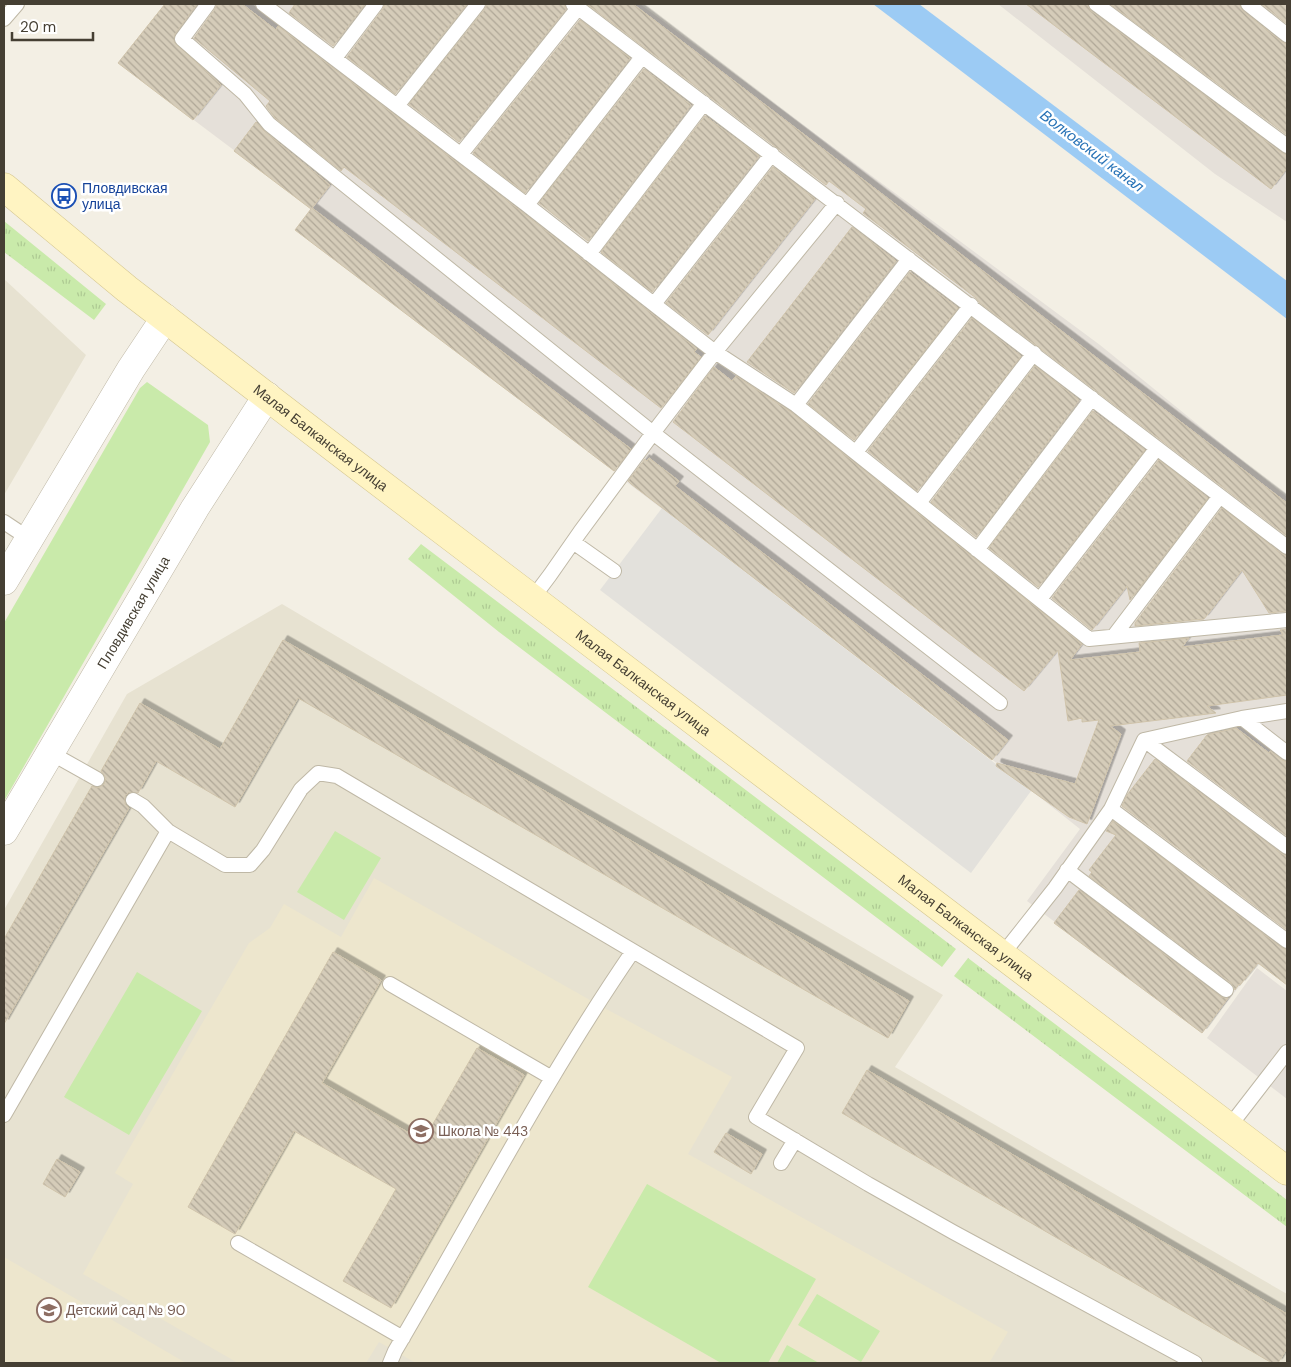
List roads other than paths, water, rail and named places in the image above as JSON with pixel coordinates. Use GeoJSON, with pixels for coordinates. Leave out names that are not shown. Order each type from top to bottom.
{"type":"FeatureCollection","features":[{"type":"Feature","properties":{"kind":"street","name":"Малая Балканская улица"},"geometry":{"type":"LineString","coordinates":[[4,187],[165,318],[532,599],[1287,1171]]}},
{"type":"Feature","properties":{"kind":"street"},"geometry":{"type":"LineString","coordinates":[[4,582],[28,538],[131,369],[165,318]]}},
{"type":"Feature","properties":{"kind":"street","name":"Пловдивская улица"},"geometry":{"type":"LineString","coordinates":[[4,831],[200,499],[268,396]]}},
{"type":"Feature","properties":{"kind":"lane"},"geometry":{"type":"LineString","coordinates":[[4,19],[17,4]]}},
{"type":"Feature","properties":{"kind":"lane"},"geometry":{"type":"LineString","coordinates":[[208,4],[182,39],[245,94],[269,124],[653,433],[1000,703]]}},
{"type":"Feature","properties":{"kind":"lane"},"geometry":{"type":"LineString","coordinates":[[335,58],[376,4]]}},
{"type":"Feature","properties":{"kind":"lane"},"geometry":{"type":"LineString","coordinates":[[397,106],[478,4]]}},
{"type":"Feature","properties":{"kind":"lane"},"geometry":{"type":"LineString","coordinates":[[1096,4],[1287,146]]}},
{"type":"Feature","properties":{"kind":"lane"},"geometry":{"type":"LineString","coordinates":[[1248,4],[1287,35]]}},
{"type":"Feature","properties":{"kind":"lane"},"geometry":{"type":"LineString","coordinates":[[268,5],[715,352],[796,405],[1089,639],[1287,620]]}},
{"type":"Feature","properties":{"kind":"lane"},"geometry":{"type":"LineString","coordinates":[[461,154],[575,6],[837,203],[1287,547]]}},
{"type":"Feature","properties":{"kind":"lane"},"geometry":{"type":"LineString","coordinates":[[527,205],[642,57]]}},
{"type":"Feature","properties":{"kind":"lane"},"geometry":{"type":"LineString","coordinates":[[589,254],[704,103]]}},
{"type":"Feature","properties":{"kind":"lane"},"geometry":{"type":"LineString","coordinates":[[654,304],[772,154]]}},
{"type":"Feature","properties":{"kind":"lane"},"geometry":{"type":"LineString","coordinates":[[532,599],[653,433],[715,352],[837,203]]}},
{"type":"Feature","properties":{"kind":"lane"},"geometry":{"type":"LineString","coordinates":[[796,405],[909,259]]}},
{"type":"Feature","properties":{"kind":"lane"},"geometry":{"type":"LineString","coordinates":[[856,452],[970,305]]}},
{"type":"Feature","properties":{"kind":"lane"},"geometry":{"type":"LineString","coordinates":[[919,503],[1034,353]]}},
{"type":"Feature","properties":{"kind":"lane"},"geometry":{"type":"LineString","coordinates":[[978,550],[1092,398]]}},
{"type":"Feature","properties":{"kind":"lane"},"geometry":{"type":"LineString","coordinates":[[1040,600],[1157,448]]}},
{"type":"Feature","properties":{"kind":"lane"},"geometry":{"type":"LineString","coordinates":[[1113,637],[1220,496]]}},
{"type":"Feature","properties":{"kind":"lane"},"geometry":{"type":"LineString","coordinates":[[4,522],[28,538]]}},
{"type":"Feature","properties":{"kind":"lane"},"geometry":{"type":"LineString","coordinates":[[573,542],[614,571]]}},
{"type":"Feature","properties":{"kind":"lane"},"geometry":{"type":"LineString","coordinates":[[1144,740],[1242,718],[1287,711]]}},
{"type":"Feature","properties":{"kind":"lane"},"geometry":{"type":"LineString","coordinates":[[1242,718],[1287,753]]}},
{"type":"Feature","properties":{"kind":"lane"},"geometry":{"type":"LineString","coordinates":[[1002,955],[1111,809],[1144,740]]}},
{"type":"Feature","properties":{"kind":"lane"},"geometry":{"type":"LineString","coordinates":[[1144,740],[1287,847]]}},
{"type":"Feature","properties":{"kind":"lane"},"geometry":{"type":"LineString","coordinates":[[49,752],[97,779]]}},
{"type":"Feature","properties":{"kind":"lane"},"geometry":{"type":"LineString","coordinates":[[133,800],[143,806],[168,831],[226,865],[250,865],[263,850],[301,789],[318,773],[337,776],[797,1048],[756,1117],[953,1232],[1195,1363]]}},
{"type":"Feature","properties":{"kind":"lane"},"geometry":{"type":"LineString","coordinates":[[1111,809],[1287,941]]}},
{"type":"Feature","properties":{"kind":"lane"},"geometry":{"type":"LineString","coordinates":[[4,1115],[168,831]]}},
{"type":"Feature","properties":{"kind":"lane"},"geometry":{"type":"LineString","coordinates":[[1067,870],[1226,990]]}},
{"type":"Feature","properties":{"kind":"lane"},"geometry":{"type":"LineString","coordinates":[[390,1363],[552,1078],[597,1004],[633,951]]}},
{"type":"Feature","properties":{"kind":"lane"},"geometry":{"type":"LineString","coordinates":[[390,984],[552,1078]]}},
{"type":"Feature","properties":{"kind":"lane"},"geometry":{"type":"LineString","coordinates":[[1229,1127],[1287,1052]]}},
{"type":"Feature","properties":{"kind":"lane"},"geometry":{"type":"LineString","coordinates":[[781,1163],[795,1140]]}},
{"type":"Feature","properties":{"kind":"lane"},"geometry":{"type":"LineString","coordinates":[[238,1243],[403,1338]]}},
{"type":"Feature","properties":{"kind":"water","name":"Волковский канал"},"geometry":{"type":"Polygon","coordinates":[[[873,4],[919,4],[1287,281],[1287,319],[873,4]]]}},
{"type":"Feature","properties":{"kind":"place","name":"Пловдивская улица"},"geometry":{"type":"Point","coordinates":[64,196]}},
{"type":"Feature","properties":{"kind":"place","name":"Школа № 443"},"geometry":{"type":"Point","coordinates":[421,1131]}},
{"type":"Feature","properties":{"kind":"place","name":"Детский сад № 90"},"geometry":{"type":"Point","coordinates":[49,1310]}}]}
